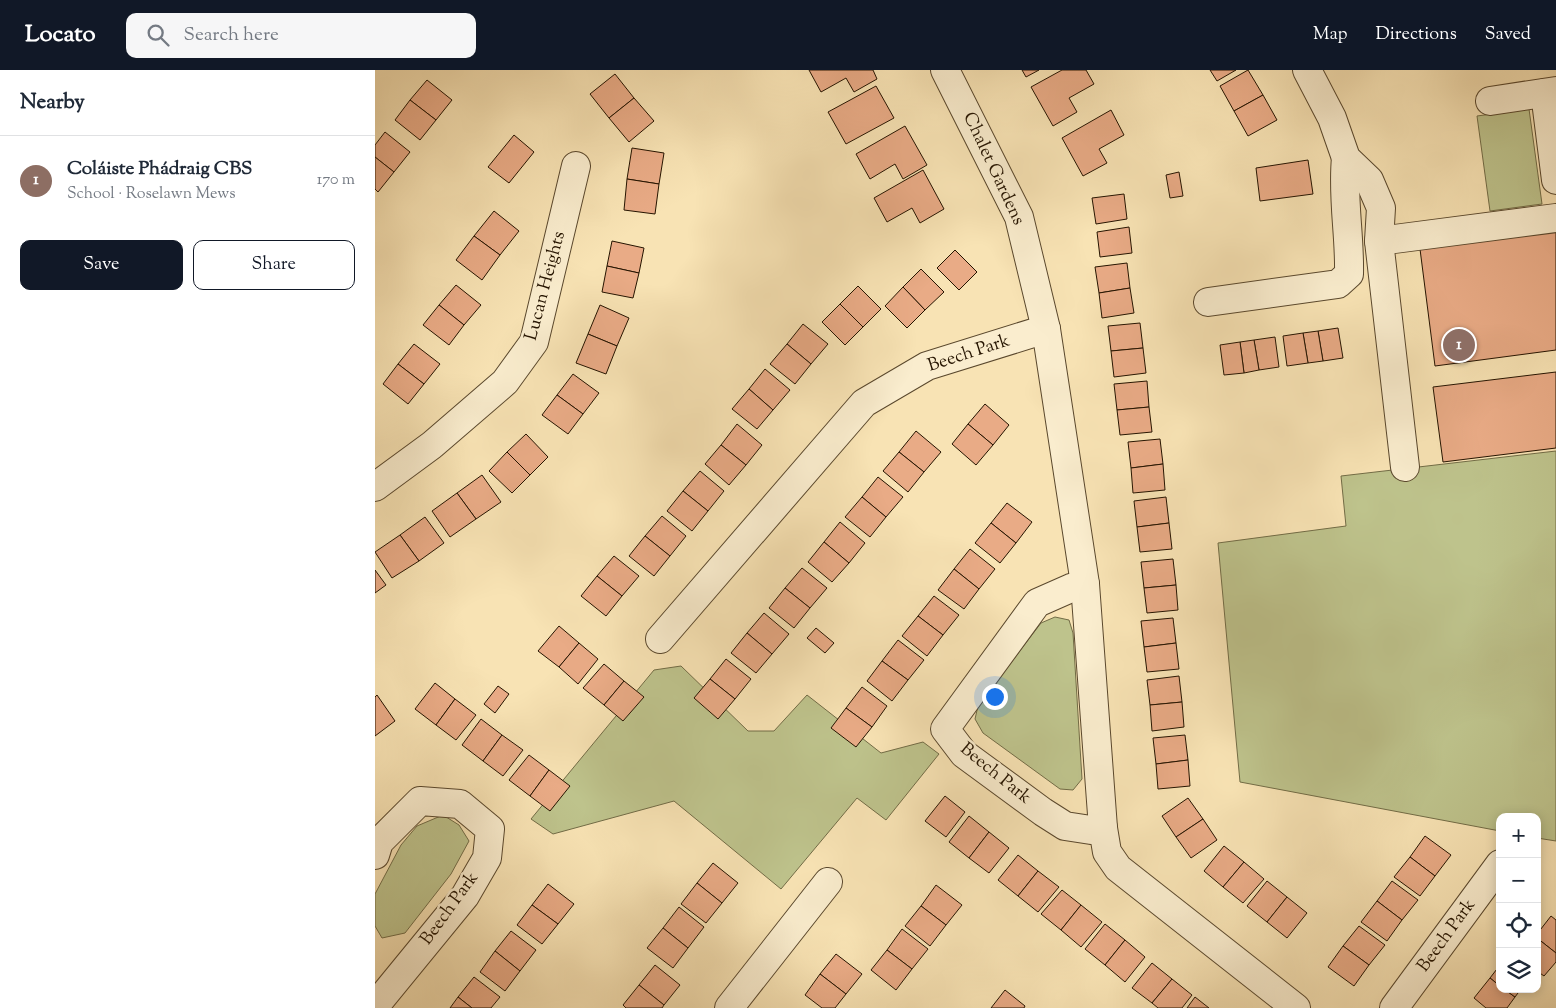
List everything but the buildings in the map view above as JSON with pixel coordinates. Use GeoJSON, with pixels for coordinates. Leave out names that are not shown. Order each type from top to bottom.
{"type":"FeatureCollection","features":[{"type":"Feature","properties":{"kind":"street","name":"Chalet Gardens"},"geometry":{"type":"LineString","coordinates":[[945,70],[1019,217],[1046,329]]}},
{"type":"Feature","properties":{"kind":"street"},"geometry":{"type":"LineString","coordinates":[[1208,302],[1338,284],[1349,274],[1350,250],[1344,180],[1346,158],[1332,118],[1307,70]]}},
{"type":"Feature","properties":{"kind":"street"},"geometry":{"type":"LineString","coordinates":[[1491,101],[1550,92],[1556,180]]}},
{"type":"Feature","properties":{"kind":"street"},"geometry":{"type":"LineString","coordinates":[[1346,158],[1369,180],[1381,208],[1379,241],[1405,467]]}},
{"type":"Feature","properties":{"kind":"street","name":"Lucan Heights"},"geometry":{"type":"LineString","coordinates":[[375,486],[432,445],[505,382],[534,342],[576,166]]}},
{"type":"Feature","properties":{"kind":"street"},"geometry":{"type":"LineString","coordinates":[[1379,241],[1556,218]]}},
{"type":"Feature","properties":{"kind":"street"},"geometry":{"type":"LineString","coordinates":[[1046,329],[1085,584],[1103,828],[1107,852],[1118,868],[1296,1008]]}},
{"type":"Feature","properties":{"kind":"street","name":"Beech Park"},"geometry":{"type":"LineString","coordinates":[[659,639],[865,403],[927,366],[1046,329]]}},
{"type":"Feature","properties":{"kind":"street","name":"Beech Park"},"geometry":{"type":"LineString","coordinates":[[1085,584],[1037,603],[945,729],[964,754],[1065,826],[1091,830],[1103,828]]}},
{"type":"Feature","properties":{"kind":"street","name":"Beech Park"},"geometry":{"type":"LineString","coordinates":[[375,855],[379,842],[419,801],[460,804],[491,829],[487,858],[465,896],[375,1006]]}},
{"type":"Feature","properties":{"kind":"street","name":"Beech Park"},"geometry":{"type":"LineString","coordinates":[[1394,1008],[1496,869]]}},
{"type":"Feature","properties":{"kind":"street"},"geometry":{"type":"LineString","coordinates":[[729,1008],[828,882]]}},
{"type":"Feature","properties":{"kind":"green space"},"geometry":{"type":"Polygon","coordinates":[[[1529,109],[1542,204],[1490,211],[1477,116],[1529,109]]]}},
{"type":"Feature","properties":{"kind":"green space"},"geometry":{"type":"Polygon","coordinates":[[[1556,451],[1556,841],[1541,839],[1541,813],[1496,813],[1496,830],[1240,782],[1218,543],[1346,526],[1341,476],[1556,451]]]}},
{"type":"Feature","properties":{"kind":"green space"},"geometry":{"type":"Polygon","coordinates":[[[1055,617],[1069,620],[1073,633],[1082,779],[1073,790],[1060,789],[983,733],[975,719],[978,706],[1041,623],[1055,617]]]}},
{"type":"Feature","properties":{"kind":"green space"},"geometry":{"type":"Polygon","coordinates":[[[681,666],[748,731],[774,731],[807,695],[881,753],[923,742],[939,754],[886,820],[857,798],[781,889],[674,801],[553,834],[531,819],[654,670],[681,666]]]}},
{"type":"Feature","properties":{"kind":"green space"},"geometry":{"type":"Polygon","coordinates":[[[443,815],[459,825],[469,841],[451,874],[405,933],[382,938],[375,926],[375,894],[401,845],[417,826],[443,815]]]}},
{"type":"Feature","properties":{"kind":"place","name":"Coláiste Phádraig CBS"},"geometry":{"type":"Point","coordinates":[1459,345]}}]}
